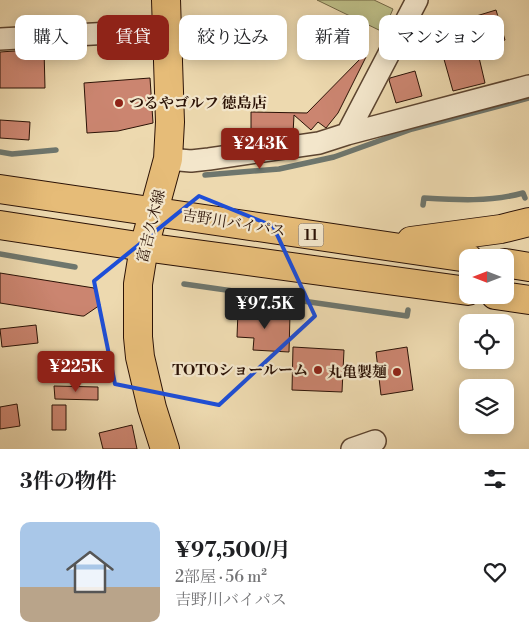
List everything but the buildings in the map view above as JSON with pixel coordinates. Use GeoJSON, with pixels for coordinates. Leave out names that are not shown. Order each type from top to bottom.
{"type":"FeatureCollection","features":[{"type":"Feature","properties":{"kind":"main road","name":"富吉久木線"},"geometry":{"type":"LineString","coordinates":[[166,0],[166,15]]}},
{"type":"Feature","properties":{"kind":"main road","name":"富吉久木線"},"geometry":{"type":"LineString","coordinates":[[165,449],[152,408],[139,347],[138,284],[144,247],[168,159],[170,122],[168,60]]}},
{"type":"Feature","properties":{"kind":"main road","name":"吉野川バイパス"},"geometry":{"type":"LineString","coordinates":[[0,189],[459,257]]}},
{"type":"Feature","properties":{"kind":"main road"},"geometry":{"type":"LineString","coordinates":[[379,245],[501,229],[529,222]]}},
{"type":"Feature","properties":{"kind":"main road","name":"11"},"geometry":{"type":"LineString","coordinates":[[0,225],[144,247],[459,290]]}},
{"type":"Feature","properties":{"kind":"main road"},"geometry":{"type":"LineString","coordinates":[[514,265],[529,267]]}},
{"type":"Feature","properties":{"kind":"main road"},"geometry":{"type":"LineString","coordinates":[[514,298],[529,300]]}},
{"type":"Feature","properties":{"kind":"street"},"geometry":{"type":"LineString","coordinates":[[346,134],[418,0]]}},
{"type":"Feature","properties":{"kind":"street"},"geometry":{"type":"LineString","coordinates":[[0,39],[97,34]]}},
{"type":"Feature","properties":{"kind":"street"},"geometry":{"type":"LineString","coordinates":[[168,159],[191,161],[319,143],[346,134],[529,86]]}},
{"type":"Feature","properties":{"kind":"street"},"geometry":{"type":"LineString","coordinates":[[352,449],[376,441]]}},
{"type":"Feature","properties":{"kind":"highlighted area"},"geometry":{"type":"Polygon","coordinates":[[[199,196],[273,226],[315,316],[219,405],[115,384],[94,281],[199,196]]]}},
{"type":"Feature","properties":{"kind":"green space"},"geometry":{"type":"Polygon","coordinates":[[[317,0],[374,0],[393,9],[390,15],[379,15],[379,30],[369,25],[369,15],[348,15],[317,0]]]}},
{"type":"Feature","properties":{"kind":"waterway"},"geometry":{"type":"LineString","coordinates":[[205,175],[279,169],[334,157],[412,129],[529,98]]}},
{"type":"Feature","properties":{"kind":"waterway"},"geometry":{"type":"LineString","coordinates":[[0,152],[12,154],[56,150]]}},
{"type":"Feature","properties":{"kind":"waterway"},"geometry":{"type":"LineString","coordinates":[[423,205],[424,198],[486,199],[523,193],[525,198]]}},
{"type":"Feature","properties":{"kind":"waterway"},"geometry":{"type":"LineString","coordinates":[[0,254],[75,267]]}},
{"type":"Feature","properties":{"kind":"waterway"},"geometry":{"type":"LineString","coordinates":[[184,284],[407,316],[408,310]]}},
{"type":"Feature","properties":{"kind":"place","name":"つるやゴルフ 徳島店"},"geometry":{"type":"Point","coordinates":[119,103]}},
{"type":"Feature","properties":{"kind":"place","name":"TOTOショールーム"},"geometry":{"type":"Point","coordinates":[318,370]}},
{"type":"Feature","properties":{"kind":"place","name":"丸亀製麺"},"geometry":{"type":"Point","coordinates":[397,372]}}]}
